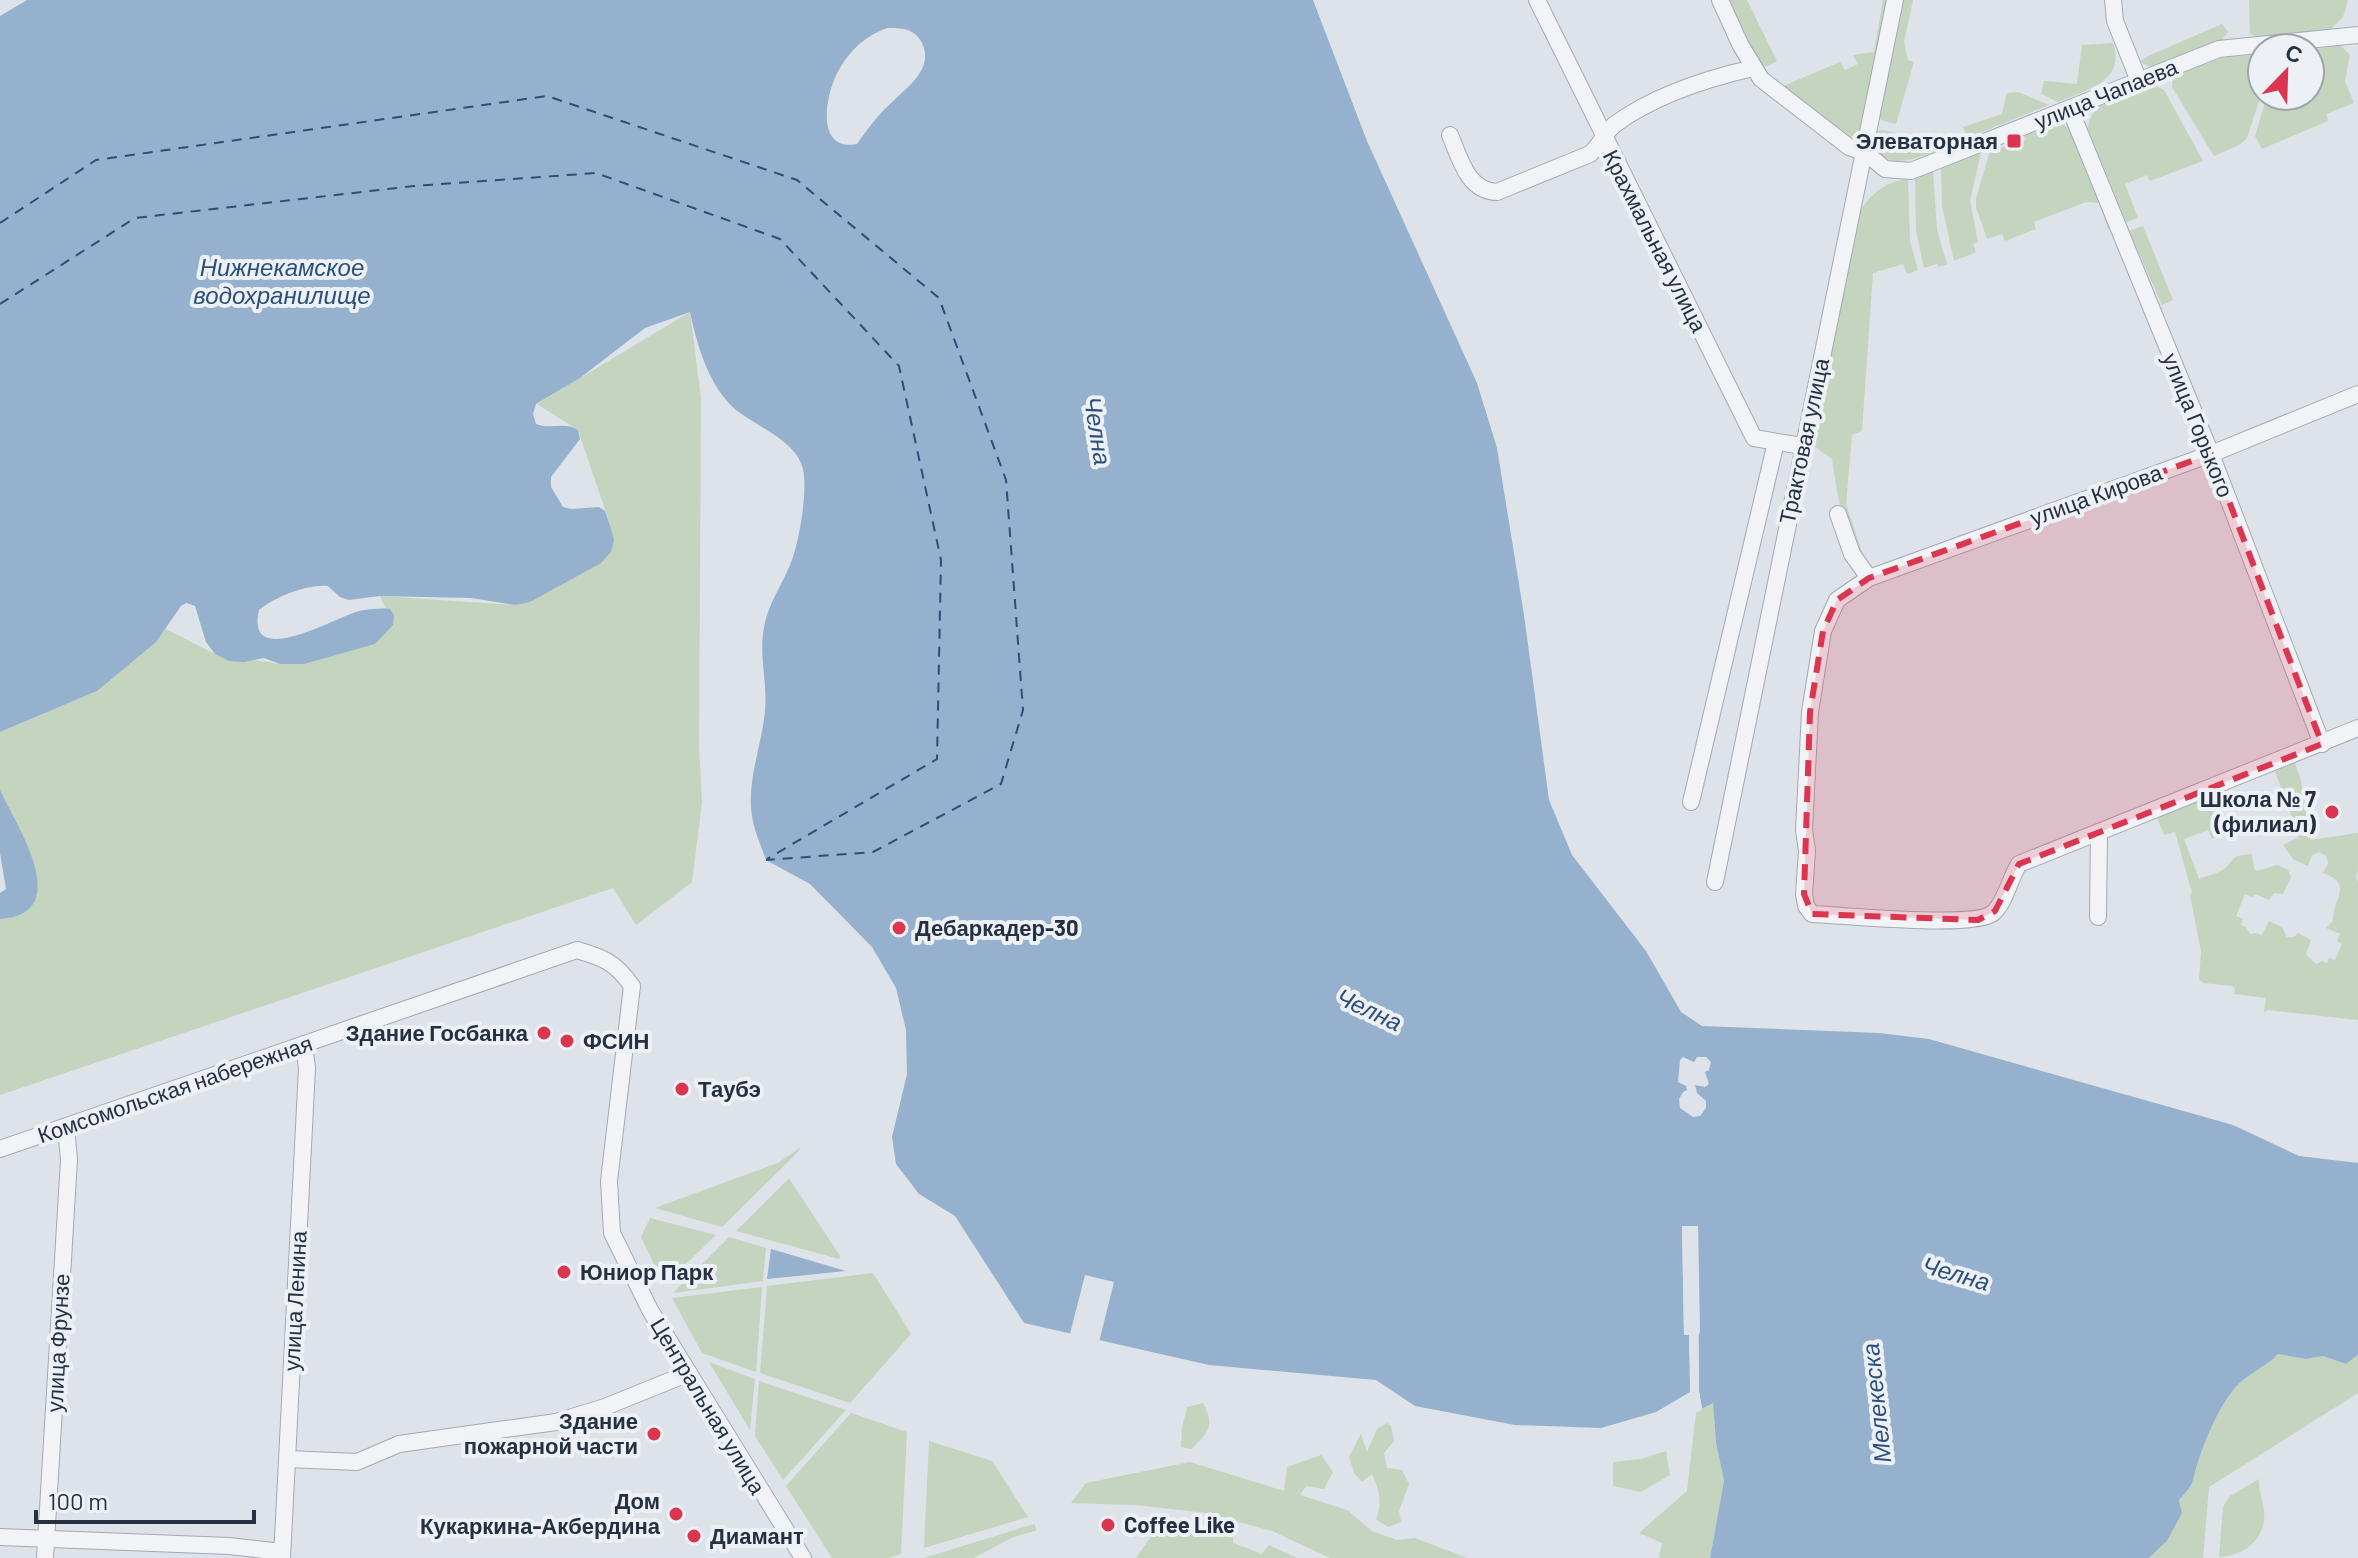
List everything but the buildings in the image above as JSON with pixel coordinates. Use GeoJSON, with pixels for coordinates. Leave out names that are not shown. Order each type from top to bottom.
{"type":"FeatureCollection","features":[{"type":"Feature","properties":{"kind":"street","name":"Крахмальная улица"},"geometry":{"type":"LineString","coordinates":[[1537,0],[1754,438],[1802,446]]}},
{"type":"Feature","properties":{"kind":"street"},"geometry":{"type":"LineString","coordinates":[[1450,135],[1470,180],[1487,191],[1497,192],[1590,154],[1615,124],[1651,104],[1707,79],[1753,68],[1720,0]]}},
{"type":"Feature","properties":{"kind":"street","name":"Трактовая улица"},"geometry":{"type":"LineString","coordinates":[[1715,882],[1895,0]]}},
{"type":"Feature","properties":{"kind":"street"},"geometry":{"type":"LineString","coordinates":[[2113,0],[2115,21],[2139,81]]}},
{"type":"Feature","properties":{"kind":"street","name":"улица Чапаева"},"geometry":{"type":"LineString","coordinates":[[1753,68],[1761,79],[1849,147],[1866,153],[1885,169],[1911,171],[2219,49],[2358,35]]}},
{"type":"Feature","properties":{"kind":"street","name":"улица Горького"},"geometry":{"type":"LineString","coordinates":[[2070,109],[2211,454],[2322,744]]}},
{"type":"Feature","properties":{"kind":"street","name":"улица Кирова"},"geometry":{"type":"LineString","coordinates":[[2099,832],[2019,864],[1995,911],[1978,920],[1812,914],[1806,906],[1804,894],[1810,712],[1823,631],[1837,600],[1869,578],[2211,454],[2358,394]]}},
{"type":"Feature","properties":{"kind":"street"},"geometry":{"type":"LineString","coordinates":[[1691,802],[1776,442]]}},
{"type":"Feature","properties":{"kind":"street"},"geometry":{"type":"LineString","coordinates":[[1838,514],[1852,554],[1869,578]]}},
{"type":"Feature","properties":{"kind":"street"},"geometry":{"type":"LineString","coordinates":[[2098,917],[2099,832],[2358,728]]}},
{"type":"Feature","properties":{"kind":"street","name":"Комсомольская набережная"},"geometry":{"type":"LineString","coordinates":[[0,1149],[577,950]]}},
{"type":"Feature","properties":{"kind":"street","name":"Центральная улица"},"geometry":{"type":"LineString","coordinates":[[577,950],[603,958],[619,968],[632,986],[609,1181],[612,1233],[650,1310],[803,1558]]}},
{"type":"Feature","properties":{"kind":"street","name":"улица Ленина"},"geometry":{"type":"LineString","coordinates":[[282,1555],[307,1068],[304,1044]]}},
{"type":"Feature","properties":{"kind":"street","name":"улица Фрунзе"},"geometry":{"type":"LineString","coordinates":[[45,1558],[69,1160],[66,1127]]}},
{"type":"Feature","properties":{"kind":"street"},"geometry":{"type":"LineString","coordinates":[[287,1459],[357,1462],[399,1444],[556,1422],[605,1407],[689,1373]]}},
{"type":"Feature","properties":{"kind":"street"},"geometry":{"type":"LineString","coordinates":[[0,1537],[229,1546],[282,1555]]}},
{"type":"Feature","properties":{"kind":"highlighted area"},"geometry":{"type":"Polygon","coordinates":[[[2211,454],[2322,744],[2019,864],[1995,911],[1978,920],[1812,914],[1804,894],[1804,830],[1810,712],[1823,631],[1837,600],[1869,578],[2211,454]]]}},
{"type":"Feature","properties":{"kind":"green space"},"geometry":{"type":"Polygon","coordinates":[[[1727,0],[1747,0],[1777,61],[1762,69],[1727,0]]]}},
{"type":"Feature","properties":{"kind":"green space"},"geometry":{"type":"Polygon","coordinates":[[[1883,0],[1887,0],[1860,132],[1849,138],[1781,87],[1840,62],[1845,70],[1858,64],[1853,55],[1874,52],[1883,0]]]}},
{"type":"Feature","properties":{"kind":"green space"},"geometry":{"type":"Polygon","coordinates":[[[1904,0],[1913,0],[1904,42],[1908,60],[1914,62],[1896,124],[1881,120],[1879,115],[1904,0]]]}},
{"type":"Feature","properties":{"kind":"green space"},"geometry":{"type":"Polygon","coordinates":[[[2249,0],[2348,0],[2343,17],[2330,30],[2250,32],[2249,0]]]}},
{"type":"Feature","properties":{"kind":"green space"},"geometry":{"type":"Polygon","coordinates":[[[2222,24],[2228,32],[2220,42],[2151,67],[2140,62],[2148,56],[2222,24]]]}},
{"type":"Feature","properties":{"kind":"green space"},"geometry":{"type":"Polygon","coordinates":[[[2113,43],[2116,56],[2114,67],[2101,83],[2058,102],[2041,94],[2044,81],[2077,84],[2082,45],[2113,43]]]}},
{"type":"Feature","properties":{"kind":"green space"},"geometry":{"type":"Polygon","coordinates":[[[2340,45],[2350,55],[2345,81],[2354,103],[2326,114],[2328,121],[2262,149],[2255,136],[2262,112],[2326,112],[2326,47],[2340,45]]]}},
{"type":"Feature","properties":{"kind":"green space"},"geometry":{"type":"Polygon","coordinates":[[[2246,56],[2246,112],[2255,112],[2247,138],[2214,156],[2172,87],[2173,76],[2222,58],[2246,56]]]}},
{"type":"Feature","properties":{"kind":"green space"},"geometry":{"type":"Polygon","coordinates":[[[2152,84],[2164,90],[2203,161],[2150,181],[2147,175],[2125,184],[2138,218],[2126,222],[2088,129],[2090,119],[2103,104],[2152,84]]]}},
{"type":"Feature","properties":{"kind":"green space"},"geometry":{"type":"Polygon","coordinates":[[[2018,92],[2049,105],[1967,138],[1963,127],[2002,114],[2007,93],[2018,92]]]}},
{"type":"Feature","properties":{"kind":"green space"},"geometry":{"type":"Polygon","coordinates":[[[2054,124],[2064,125],[2073,131],[2112,227],[2108,229],[2099,203],[2086,202],[2034,222],[2036,229],[2005,241],[2002,234],[1987,239],[1976,198],[1990,151],[2025,140],[2024,136],[2054,124]]]}},
{"type":"Feature","properties":{"kind":"green space"},"geometry":{"type":"Polygon","coordinates":[[[1876,132],[1894,132],[1889,148],[1893,153],[1945,134],[1950,146],[1915,158],[1892,160],[1883,156],[1878,147],[1876,132]]]}},
{"type":"Feature","properties":{"kind":"green space"},"geometry":{"type":"Polygon","coordinates":[[[1981,152],[1970,201],[1978,242],[1973,244],[1976,252],[1954,261],[1942,206],[1941,166],[1981,152]]]}},
{"type":"Feature","properties":{"kind":"green space"},"geometry":{"type":"Polygon","coordinates":[[[1933,170],[1937,230],[1947,264],[1924,268],[1916,230],[1915,177],[1933,170]]]}},
{"type":"Feature","properties":{"kind":"green space"},"geometry":{"type":"Polygon","coordinates":[[[1908,179],[1910,241],[1918,270],[1907,274],[1903,264],[1873,273],[1862,431],[1852,435],[1846,504],[1864,558],[1846,527],[1832,459],[1811,444],[1859,212],[1880,190],[1908,179]]]}},
{"type":"Feature","properties":{"kind":"green space"},"geometry":{"type":"Polygon","coordinates":[[[2143,226],[2173,300],[2162,305],[2129,231],[2143,226]]]}},
{"type":"Feature","properties":{"kind":"green space"},"geometry":{"type":"Polygon","coordinates":[[[690,312],[701,399],[699,746],[702,802],[692,882],[636,925],[613,888],[0,1095],[0,911],[38,895],[0,790],[0,732],[97,691],[166,629],[215,654],[280,664],[393,625],[380,596],[515,605],[610,524],[578,430],[537,404],[690,312]]]}},
{"type":"Feature","properties":{"kind":"green space"},"geometry":{"type":"Polygon","coordinates":[[[2295,763],[2311,840],[2358,833],[2358,1020],[2268,1010],[2264,1013],[2266,998],[2234,994],[2235,988],[2232,986],[2199,980],[2201,951],[2192,893],[2175,832],[2164,835],[2157,818],[2215,794],[2224,812],[2221,813],[2225,822],[2217,836],[2212,839],[2208,830],[2184,839],[2199,879],[2222,870],[2235,858],[2252,854],[2257,871],[2277,865],[2288,870],[2291,877],[2283,894],[2274,893],[2269,900],[2255,894],[2252,897],[2245,894],[2236,916],[2243,919],[2241,925],[2250,934],[2262,935],[2269,921],[2282,927],[2287,937],[2298,933],[2311,940],[2306,954],[2316,964],[2322,961],[2327,963],[2329,958],[2335,960],[2342,944],[2337,941],[2340,934],[2326,928],[2333,921],[2340,893],[2338,882],[2323,873],[2328,863],[2326,856],[2319,852],[2312,855],[2308,866],[2293,859],[2283,845],[2299,837],[2275,771],[2295,763]]]}},
{"type":"Feature","properties":{"kind":"green space"},"geometry":{"type":"Polygon","coordinates":[[[801,1147],[722,1227],[655,1208],[778,1163],[801,1147]]]}},
{"type":"Feature","properties":{"kind":"green space"},"geometry":{"type":"Polygon","coordinates":[[[789,1178],[840,1256],[839,1259],[736,1231],[789,1178]]]}},
{"type":"Feature","properties":{"kind":"green space"},"geometry":{"type":"Polygon","coordinates":[[[650,1218],[716,1235],[664,1285],[641,1237],[650,1218]]]}},
{"type":"Feature","properties":{"kind":"green space"},"geometry":{"type":"Polygon","coordinates":[[[729,1237],[766,1248],[763,1281],[673,1293],[729,1237]]]}},
{"type":"Feature","properties":{"kind":"green space"},"geometry":{"type":"Polygon","coordinates":[[[873,1273],[911,1334],[850,1403],[760,1373],[767,1286],[873,1273]]]}},
{"type":"Feature","properties":{"kind":"green space"},"geometry":{"type":"Polygon","coordinates":[[[762,1287],[756,1372],[702,1353],[672,1298],[762,1287]]]}},
{"type":"Feature","properties":{"kind":"green space"},"geometry":{"type":"Polygon","coordinates":[[[2278,1354],[2306,1359],[2323,1356],[2346,1364],[2358,1355],[2358,1393],[2209,1487],[2203,1558],[2149,1558],[2167,1541],[2182,1513],[2179,1500],[2192,1482],[2205,1443],[2223,1405],[2239,1384],[2278,1354]]]}},
{"type":"Feature","properties":{"kind":"green space"},"geometry":{"type":"Polygon","coordinates":[[[709,1362],[755,1379],[750,1430],[709,1362]]]}},
{"type":"Feature","properties":{"kind":"green space"},"geometry":{"type":"Polygon","coordinates":[[[759,1381],[846,1410],[783,1480],[755,1436],[759,1381]]]}},
{"type":"Feature","properties":{"kind":"green space"},"geometry":{"type":"Polygon","coordinates":[[[1203,1403],[1209,1418],[1206,1433],[1191,1449],[1181,1447],[1187,1407],[1203,1403]]]}},
{"type":"Feature","properties":{"kind":"green space"},"geometry":{"type":"Polygon","coordinates":[[[1713,1403],[1716,1443],[1724,1481],[1710,1558],[1659,1558],[1662,1543],[1639,1533],[1687,1491],[1696,1413],[1713,1403]]]}},
{"type":"Feature","properties":{"kind":"green space"},"geometry":{"type":"Polygon","coordinates":[[[851,1413],[907,1432],[901,1554],[888,1558],[832,1558],[786,1486],[851,1413]]]}},
{"type":"Feature","properties":{"kind":"green space"},"geometry":{"type":"Polygon","coordinates":[[[1387,1423],[1391,1426],[1394,1441],[1384,1453],[1387,1468],[1402,1470],[1409,1484],[1399,1511],[1401,1522],[1388,1527],[1376,1519],[1379,1496],[1372,1474],[1362,1482],[1354,1473],[1349,1457],[1361,1434],[1367,1452],[1377,1429],[1387,1423]]]}},
{"type":"Feature","properties":{"kind":"green space"},"geometry":{"type":"Polygon","coordinates":[[[929,1441],[992,1461],[1028,1517],[924,1548],[929,1441]]]}},
{"type":"Feature","properties":{"kind":"green space"},"geometry":{"type":"Polygon","coordinates":[[[1666,1451],[1670,1475],[1641,1492],[1613,1486],[1613,1462],[1641,1459],[1666,1451]]]}},
{"type":"Feature","properties":{"kind":"green space"},"geometry":{"type":"Polygon","coordinates":[[[1321,1455],[1333,1472],[1324,1489],[1306,1486],[1300,1495],[1347,1510],[1372,1531],[1397,1540],[1415,1538],[1467,1558],[1330,1558],[1272,1531],[1206,1513],[1135,1505],[1071,1503],[1086,1483],[1190,1462],[1284,1491],[1287,1467],[1321,1455]]]}},
{"type":"Feature","properties":{"kind":"green space"},"geometry":{"type":"Polygon","coordinates":[[[2259,1479],[2264,1520],[2258,1537],[2245,1549],[2219,1557],[2223,1507],[2230,1496],[2259,1479]]]}},
{"type":"Feature","properties":{"kind":"green space"},"geometry":{"type":"Polygon","coordinates":[[[1162,1521],[1233,1535],[1233,1543],[1262,1554],[1269,1545],[1297,1558],[1136,1558],[1162,1521]]]}},
{"type":"Feature","properties":{"kind":"green space"},"geometry":{"type":"Polygon","coordinates":[[[1034,1524],[1037,1530],[1011,1538],[974,1558],[924,1558],[1034,1524]]]}},
{"type":"Feature","properties":{"kind":"water"},"geometry":{"type":"Polygon","coordinates":[[[27,0],[1313,0],[1367,141],[1477,383],[1497,448],[1549,800],[1572,855],[1646,951],[1681,1012],[1702,1026],[1879,1033],[1929,1039],[2233,1125],[2299,1156],[2358,1163],[2358,1355],[2346,1364],[2323,1356],[2306,1359],[2278,1354],[2239,1384],[2218,1414],[2192,1482],[2179,1500],[2182,1513],[2167,1541],[2149,1558],[1710,1558],[1724,1481],[1716,1443],[1713,1403],[1702,1409],[1699,1391],[1698,1226],[1682,1227],[1684,1334],[1689,1335],[1690,1392],[1656,1412],[1601,1428],[1515,1425],[1415,1406],[1376,1380],[1209,1365],[1024,1323],[955,1216],[919,1194],[896,1164],[892,1137],[907,1074],[906,1030],[896,988],[872,947],[810,884],[766,860],[757,834],[751,795],[765,711],[762,640],[769,608],[797,544],[802,517],[803,469],[793,450],[736,410],[718,390],[701,351],[690,312],[645,328],[580,378],[536,404],[533,414],[536,424],[568,426],[578,430],[580,439],[551,477],[551,487],[563,507],[599,507],[605,511],[614,540],[611,552],[601,563],[530,602],[515,605],[471,598],[380,596],[349,600],[340,597],[328,586],[292,592],[259,610],[258,628],[265,637],[278,639],[294,636],[363,610],[390,609],[394,615],[393,625],[375,644],[304,664],[280,664],[264,658],[229,661],[215,654],[206,642],[195,606],[186,603],[156,642],[97,691],[0,732],[0,16],[27,0]],[[887,28],[854,49],[835,78],[827,117],[834,139],[843,144],[857,144],[876,118],[911,84],[922,68],[925,51],[918,37],[906,30],[887,28]],[[1683,1057],[1678,1082],[1687,1090],[1679,1099],[1680,1108],[1693,1117],[1700,1116],[1706,1108],[1706,1101],[1697,1093],[1695,1085],[1705,1087],[1709,1084],[1705,1072],[1709,1070],[1711,1062],[1706,1057],[1697,1057],[1694,1062],[1683,1057]]]}},
{"type":"Feature","properties":{"kind":"water"},"geometry":{"type":"Polygon","coordinates":[[[0,790],[28,846],[38,886],[34,902],[23,914],[0,919],[0,893],[6,889],[0,853],[0,790]]]}},
{"type":"Feature","properties":{"kind":"water"},"geometry":{"type":"Polygon","coordinates":[[[771,1249],[846,1271],[767,1279],[771,1249]]]}},
{"type":"Feature","properties":{"kind":"pier"},"geometry":{"type":"Polygon","coordinates":[[[1682,1226],[1698,1226],[1699,1391],[1702,1409],[1699,1411],[1695,1391],[1694,1230],[1686,1230],[1688,1331],[1692,1334],[1694,1392],[1691,1396],[1689,1335],[1684,1335],[1682,1226]]]}},
{"type":"Feature","properties":{"kind":"pier"},"geometry":{"type":"Polygon","coordinates":[[[1085,1275],[1114,1282],[1099,1342],[1070,1334],[1085,1275]]]}},
{"type":"Feature","properties":{"kind":"ferry route"},"geometry":{"type":"LineString","coordinates":[[0,223],[96,160],[547,96],[797,180],[939,298],[1006,480],[1023,710],[1001,784],[873,852],[766,860]]}},
{"type":"Feature","properties":{"kind":"ferry route"},"geometry":{"type":"LineString","coordinates":[[0,304],[135,218],[414,186],[596,173],[780,239],[899,366],[941,560],[937,759],[767,859]]}},
{"type":"Feature","properties":{"kind":"place","name":"Элеваторная"},"geometry":{"type":"Point","coordinates":[2014,141]}},
{"type":"Feature","properties":{"kind":"place","name":"Школа № 7 (филиал)"},"geometry":{"type":"Point","coordinates":[2332,812]}},
{"type":"Feature","properties":{"kind":"place","name":"Дебаркадер-30"},"geometry":{"type":"Point","coordinates":[899,928]}},
{"type":"Feature","properties":{"kind":"place","name":"Здание Госбанка"},"geometry":{"type":"Point","coordinates":[544,1033]}},
{"type":"Feature","properties":{"kind":"place","name":"ФСИН"},"geometry":{"type":"Point","coordinates":[567,1041]}},
{"type":"Feature","properties":{"kind":"place","name":"Таубэ"},"geometry":{"type":"Point","coordinates":[682,1089]}},
{"type":"Feature","properties":{"kind":"place","name":"Юниор Парк"},"geometry":{"type":"Point","coordinates":[564,1272]}},
{"type":"Feature","properties":{"kind":"place","name":"Здание пожарной части"},"geometry":{"type":"Point","coordinates":[654,1434]}},
{"type":"Feature","properties":{"kind":"place","name":"Дом Кукаркина-Акбердина"},"geometry":{"type":"Point","coordinates":[676,1514]}},
{"type":"Feature","properties":{"kind":"place","name":"Coffee Like"},"geometry":{"type":"Point","coordinates":[1108,1525]}},
{"type":"Feature","properties":{"kind":"place","name":"Диамант"},"geometry":{"type":"Point","coordinates":[694,1536]}},
{"type":"Feature","properties":{"kind":"water label","name":"Нижнекамское водохранилище"},"geometry":{"type":"Point","coordinates":[282,282]}},
{"type":"Feature","properties":{"kind":"water label","name":"Челна"},"geometry":{"type":"Point","coordinates":[1097,431]}},
{"type":"Feature","properties":{"kind":"water label","name":"Челна"},"geometry":{"type":"Point","coordinates":[1369,1010]}},
{"type":"Feature","properties":{"kind":"water label","name":"Челна"},"geometry":{"type":"Point","coordinates":[1956,1274]}},
{"type":"Feature","properties":{"kind":"water label","name":"Мелекеска"},"geometry":{"type":"Point","coordinates":[1877,1403]}}]}
